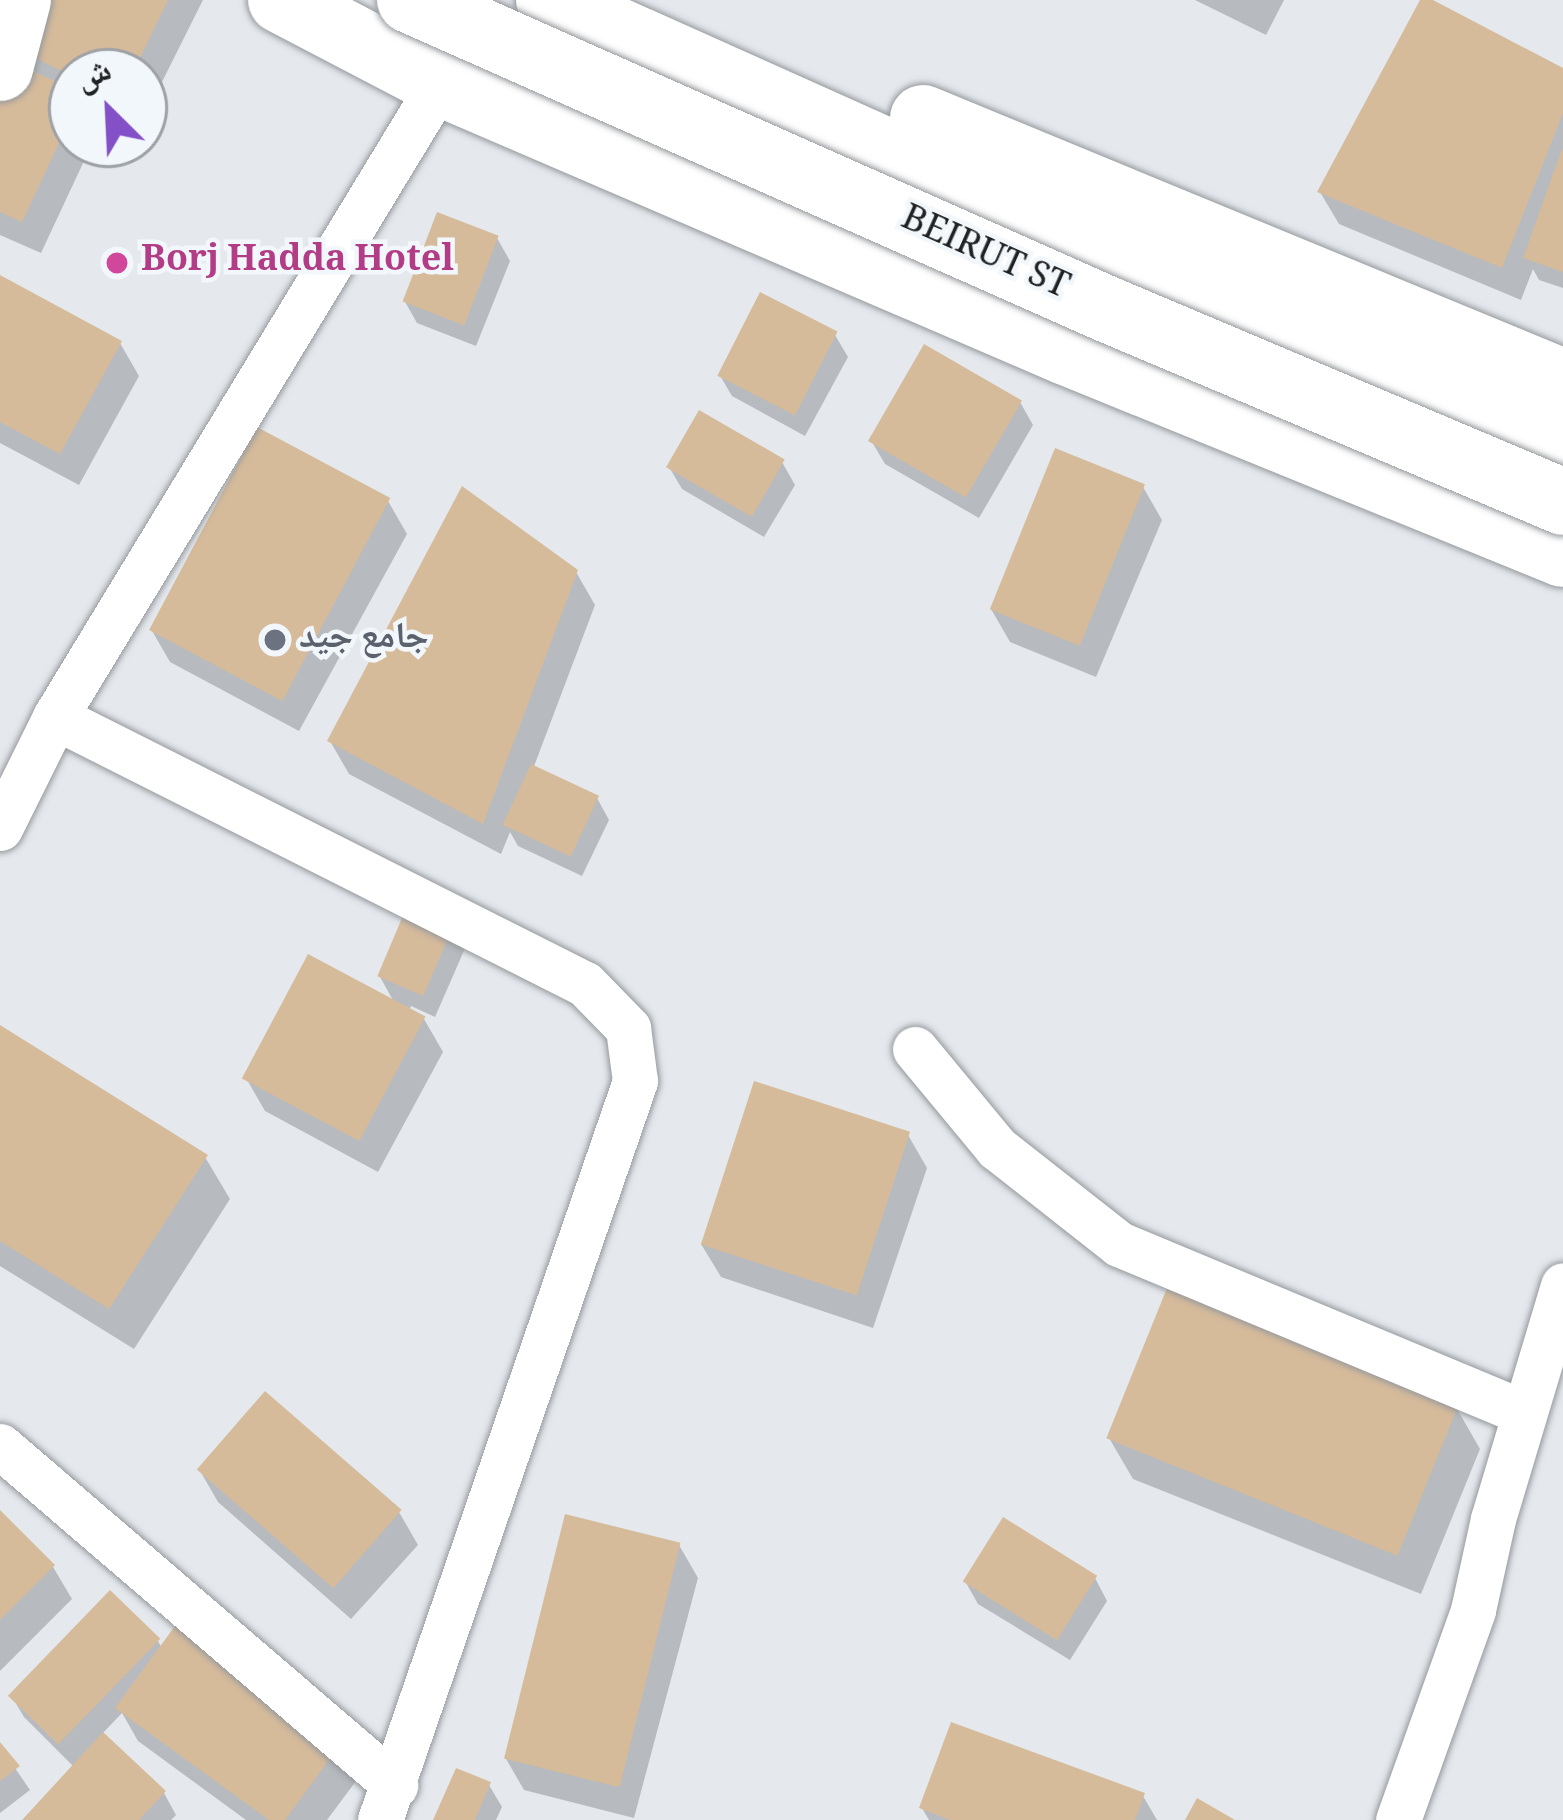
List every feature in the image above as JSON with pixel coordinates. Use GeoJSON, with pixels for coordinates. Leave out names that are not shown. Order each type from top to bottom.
{"type":"FeatureCollection","features":[{"type":"Feature","properties":{"kind":"street"},"geometry":{"type":"LineString","coordinates":[[7,42],[38,0]]}},
{"type":"Feature","properties":{"kind":"street"},"geometry":{"type":"LineString","coordinates":[[281,0],[440,83],[1066,352],[1563,554]]}},
{"type":"Feature","properties":{"kind":"street","name":"BEIRUT ST"},"geometry":{"type":"LineString","coordinates":[[410,0],[1108,310],[1563,502]]}},
{"type":"Feature","properties":{"kind":"street"},"geometry":{"type":"LineString","coordinates":[[0,828],[55,717],[440,83],[496,0]]}},
{"type":"Feature","properties":{"kind":"street","name":"BEIRUT ST"},"geometry":{"type":"LineString","coordinates":[[549,0],[1127,259],[1563,435]]}},
{"type":"Feature","properties":{"kind":"street"},"geometry":{"type":"LineString","coordinates":[[651,0],[1134,209],[1563,382]]}},
{"type":"Feature","properties":{"kind":"street"},"geometry":{"type":"LineString","coordinates":[[0,1446],[388,1802],[635,1081],[628,1028],[585,984],[55,717]]}},
{"type":"Feature","properties":{"kind":"street"},"geometry":{"type":"LineString","coordinates":[[915,1049],[997,1148],[1118,1244],[1523,1412]]}},
{"type":"Feature","properties":{"kind":"street"},"geometry":{"type":"LineString","coordinates":[[1398,1820],[1473,1610],[1523,1412],[1563,1285]]}},
{"type":"Feature","properties":{"kind":"building"},"geometry":{"type":"Polygon","coordinates":[[[43,0],[168,0],[145,48],[48,48],[48,64],[19,50],[43,0]]]}},
{"type":"Feature","properties":{"kind":"building"},"geometry":{"type":"Polygon","coordinates":[[[1420,0],[1433,0],[1563,68],[1563,113],[1502,268],[1317,192],[1420,0]]]}},
{"type":"Feature","properties":{"kind":"building"},"geometry":{"type":"Polygon","coordinates":[[[0,56],[48,78],[48,166],[22,222],[0,212],[0,56]]]}},
{"type":"Feature","properties":{"kind":"building"},"geometry":{"type":"Polygon","coordinates":[[[1563,149],[1563,272],[1523,258],[1563,149]]]}},
{"type":"Feature","properties":{"kind":"building"},"geometry":{"type":"Polygon","coordinates":[[[437,212],[499,236],[464,325],[403,302],[437,212]]]}},
{"type":"Feature","properties":{"kind":"building"},"geometry":{"type":"Polygon","coordinates":[[[0,275],[122,341],[60,454],[0,422],[0,275]]]}},
{"type":"Feature","properties":{"kind":"building"},"geometry":{"type":"Polygon","coordinates":[[[760,292],[838,331],[795,415],[717,376],[760,292]]]}},
{"type":"Feature","properties":{"kind":"building"},"geometry":{"type":"Polygon","coordinates":[[[924,344],[1022,400],[966,497],[868,441],[924,344]]]}},
{"type":"Feature","properties":{"kind":"building"},"geometry":{"type":"Polygon","coordinates":[[[699,410],[785,460],[752,517],[666,467],[699,410]]]}},
{"type":"Feature","properties":{"kind":"building"},"geometry":{"type":"Polygon","coordinates":[[[257,427],[390,498],[282,701],[149,630],[257,427]]]}},
{"type":"Feature","properties":{"kind":"building"},"geometry":{"type":"Polygon","coordinates":[[[1055,448],[1145,484],[1080,646],[990,609],[1055,448]]]}},
{"type":"Feature","properties":{"kind":"building"},"geometry":{"type":"Polygon","coordinates":[[[462,486],[578,570],[483,824],[327,741],[462,486]]]}},
{"type":"Feature","properties":{"kind":"building"},"geometry":{"type":"Polygon","coordinates":[[[531,764],[599,796],[571,856],[503,825],[531,764]]]}},
{"type":"Feature","properties":{"kind":"building"},"geometry":{"type":"Polygon","coordinates":[[[416,885],[462,905],[423,996],[377,976],[416,885]]]}},
{"type":"Feature","properties":{"kind":"building"},"geometry":{"type":"Polygon","coordinates":[[[308,954],[425,1016],[359,1141],[242,1078],[308,954]]]}},
{"type":"Feature","properties":{"kind":"building"},"geometry":{"type":"Polygon","coordinates":[[[0,1025],[208,1155],[109,1309],[0,1241],[0,1025]]]}},
{"type":"Feature","properties":{"kind":"building"},"geometry":{"type":"Polygon","coordinates":[[[754,1081],[910,1132],[857,1295],[701,1245],[754,1081]]]}},
{"type":"Feature","properties":{"kind":"building"},"geometry":{"type":"Polygon","coordinates":[[[1167,1288],[1458,1406],[1397,1556],[1106,1438],[1167,1288]]]}},
{"type":"Feature","properties":{"kind":"building"},"geometry":{"type":"Polygon","coordinates":[[[265,1391],[402,1510],[333,1588],[197,1469],[265,1391]]]}},
{"type":"Feature","properties":{"kind":"building"},"geometry":{"type":"Polygon","coordinates":[[[0,1510],[55,1565],[0,1620],[0,1510]]]}},
{"type":"Feature","properties":{"kind":"building"},"geometry":{"type":"Polygon","coordinates":[[[565,1514],[680,1543],[620,1787],[504,1759],[565,1514]]]}},
{"type":"Feature","properties":{"kind":"building"},"geometry":{"type":"Polygon","coordinates":[[[1003,1517],[1097,1576],[1057,1640],[963,1581],[1003,1517]]]}},
{"type":"Feature","properties":{"kind":"building"},"geometry":{"type":"Polygon","coordinates":[[[110,1590],[160,1639],[58,1744],[8,1696],[110,1590]]]}},
{"type":"Feature","properties":{"kind":"building"},"geometry":{"type":"Polygon","coordinates":[[[183,1615],[348,1734],[285,1820],[269,1820],[115,1708],[183,1615]]]}},
{"type":"Feature","properties":{"kind":"building"},"geometry":{"type":"Polygon","coordinates":[[[951,1722],[1145,1793],[1135,1820],[950,1820],[919,1808],[951,1722]]]}},
{"type":"Feature","properties":{"kind":"building"},"geometry":{"type":"Polygon","coordinates":[[[103,1732],[166,1791],[139,1820],[22,1820],[103,1732]]]}},
{"type":"Feature","properties":{"kind":"building"},"geometry":{"type":"Polygon","coordinates":[[[0,1742],[20,1766],[0,1781],[0,1742]]]}},
{"type":"Feature","properties":{"kind":"building"},"geometry":{"type":"Polygon","coordinates":[[[456,1768],[491,1782],[475,1820],[433,1820],[456,1768]]]}},
{"type":"Feature","properties":{"kind":"building"},"geometry":{"type":"Polygon","coordinates":[[[1197,1798],[1235,1820],[1185,1820],[1197,1798]]]}},
{"type":"Feature","properties":{"kind":"place","name":"Borj Hadda Hotel"},"geometry":{"type":"Point","coordinates":[117,263]}},
{"type":"Feature","properties":{"kind":"place","name":"جامع جيد"},"geometry":{"type":"Point","coordinates":[275,640]}}]}
